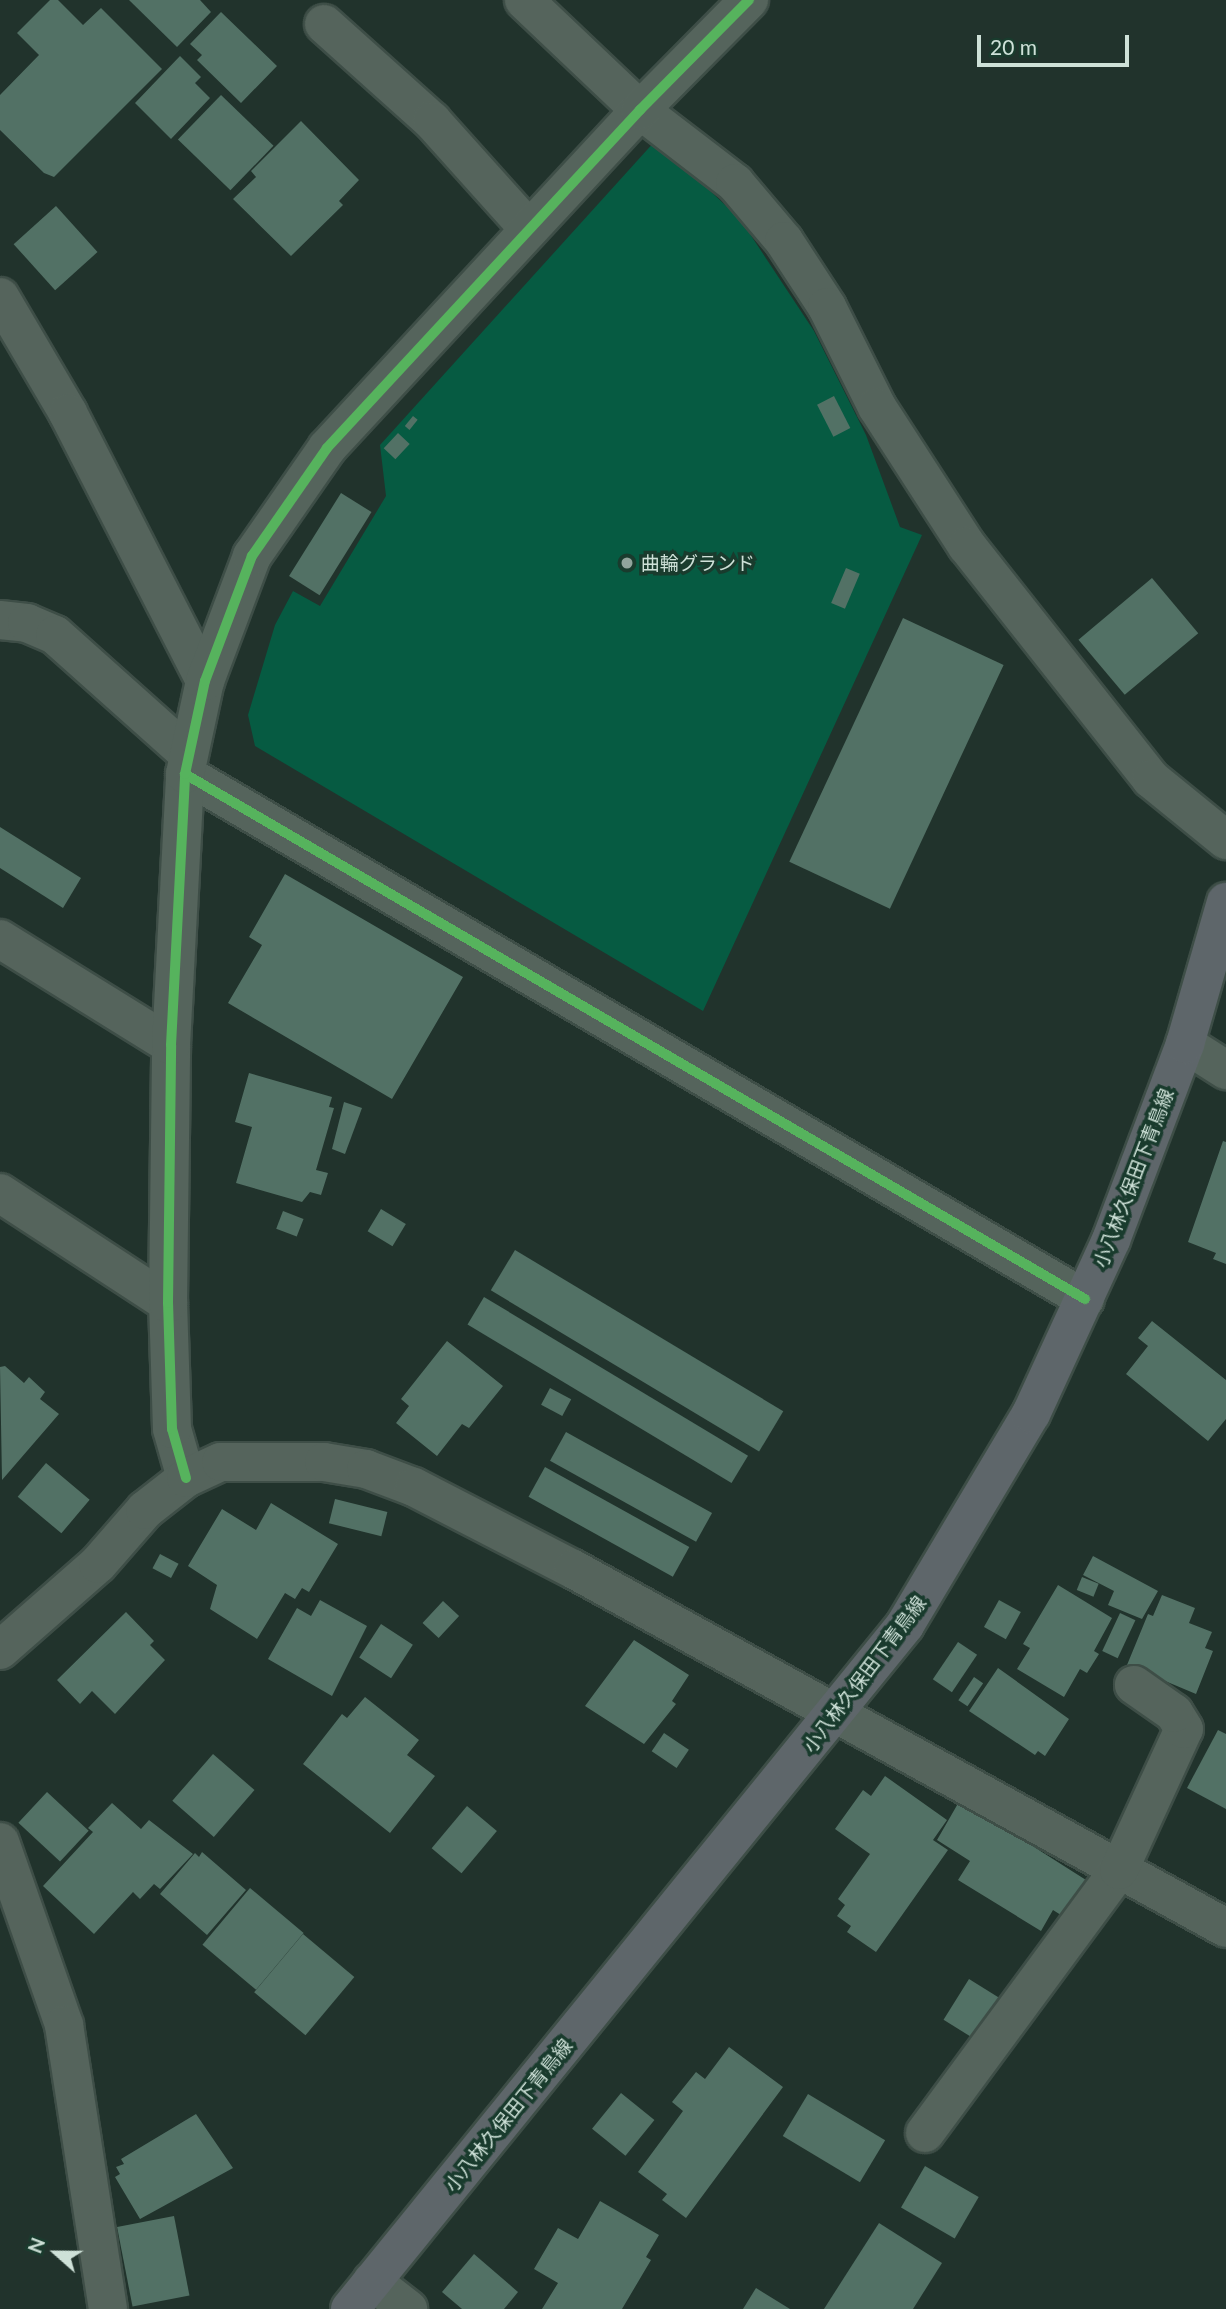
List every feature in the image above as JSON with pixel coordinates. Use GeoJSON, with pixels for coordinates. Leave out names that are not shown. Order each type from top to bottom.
{"type":"FeatureCollection","features":[{"type":"Feature","properties":{"kind":"main road","name":"小八林久保田下青鳥線"},"geometry":{"type":"LineString","coordinates":[[361,2295],[836,1715],[905,1625],[1031,1414],[1085,1299],[1185,1044],[1225,911]]}},
{"type":"Feature","properties":{"kind":"street"},"geometry":{"type":"LineString","coordinates":[[524,0],[640,110],[735,183],[784,241],[827,307],[877,407],[967,546],[1152,779],[1226,840]]}},
{"type":"Feature","properties":{"kind":"street"},"geometry":{"type":"LineString","coordinates":[[186,1478],[172,1429],[168,1303],[171,1045],[186,764],[205,681],[252,556],[327,448],[640,110],[749,0]]}},
{"type":"Feature","properties":{"kind":"street"},"geometry":{"type":"LineString","coordinates":[[324,24],[432,121],[529,229]]}},
{"type":"Feature","properties":{"kind":"street"},"geometry":{"type":"LineString","coordinates":[[0,297],[68,413],[205,681]]}},
{"type":"Feature","properties":{"kind":"street"},"geometry":{"type":"LineString","coordinates":[[0,620],[27,622],[55,635],[186,764],[1085,1299]]}},
{"type":"Feature","properties":{"kind":"street"},"geometry":{"type":"LineString","coordinates":[[0,939],[171,1045]]}},
{"type":"Feature","properties":{"kind":"street"},"geometry":{"type":"LineString","coordinates":[[1185,1044],[1226,1070]]}},
{"type":"Feature","properties":{"kind":"street"},"geometry":{"type":"LineString","coordinates":[[0,1193],[168,1303]]}},
{"type":"Feature","properties":{"kind":"street"},"geometry":{"type":"LineString","coordinates":[[0,1650],[97,1564],[145,1510],[186,1478],[221,1462],[324,1462],[366,1469],[414,1487],[573,1569],[1226,1928]]}},
{"type":"Feature","properties":{"kind":"street"},"geometry":{"type":"LineString","coordinates":[[925,2133],[1119,1870],[1184,1729],[1174,1713],[1134,1685]]}},
{"type":"Feature","properties":{"kind":"street"},"geometry":{"type":"LineString","coordinates":[[0,1842],[64,2025],[108,2309]]}},
{"type":"Feature","properties":{"kind":"street"},"geometry":{"type":"LineString","coordinates":[[361,2295],[408,2309]]}},
{"type":"Feature","properties":{"kind":"green space","name":"曲輪グランド"},"geometry":{"type":"Polygon","coordinates":[[[656,140],[740,219],[814,331],[866,435],[900,527],[922,535],[703,1011],[255,746],[248,715],[275,625],[293,591],[320,606],[386,496],[380,445],[656,140]]]}},
{"type":"Feature","properties":{"kind":"building"},"geometry":{"type":"Polygon","coordinates":[[[50,0],[58,0],[83,25],[101,8],[162,69],[54,177],[44,173],[0,130],[0,95],[39,55],[17,33],[50,0]]]}},
{"type":"Feature","properties":{"kind":"building"},"geometry":{"type":"Polygon","coordinates":[[[129,0],[200,0],[211,12],[177,47],[129,0]]]}},
{"type":"Feature","properties":{"kind":"building"},"geometry":{"type":"Polygon","coordinates":[[[221,12],[277,66],[241,103],[197,60],[202,55],[190,44],[221,12]]]}},
{"type":"Feature","properties":{"kind":"building"},"geometry":{"type":"Polygon","coordinates":[[[180,56],[201,77],[195,83],[210,98],[171,139],[135,103],[180,56]]]}},
{"type":"Feature","properties":{"kind":"building"},"geometry":{"type":"Polygon","coordinates":[[[221,95],[274,146],[230,190],[178,140],[221,95]]]}},
{"type":"Feature","properties":{"kind":"building"},"geometry":{"type":"Polygon","coordinates":[[[301,121],[359,180],[339,201],[343,205],[291,256],[233,199],[256,177],[251,171],[301,121]]]}},
{"type":"Feature","properties":{"kind":"building"},"geometry":{"type":"Polygon","coordinates":[[[56,206],[97,252],[55,290],[14,244],[56,206]]]}},
{"type":"Feature","properties":{"kind":"building"},"geometry":{"type":"Polygon","coordinates":[[[834,396],[850,428],[833,437],[817,405],[834,396]]]}},
{"type":"Feature","properties":{"kind":"building"},"geometry":{"type":"Polygon","coordinates":[[[413,416],[418,420],[409,430],[405,426],[413,416]]]}},
{"type":"Feature","properties":{"kind":"building"},"geometry":{"type":"Polygon","coordinates":[[[398,433],[410,444],[395,459],[384,448],[398,433]]]}},
{"type":"Feature","properties":{"kind":"building"},"geometry":{"type":"Polygon","coordinates":[[[341,493],[372,512],[320,595],[289,576],[341,493]]]}},
{"type":"Feature","properties":{"kind":"building"},"geometry":{"type":"Polygon","coordinates":[[[846,568],[860,574],[845,609],[831,603],[846,568]]]}},
{"type":"Feature","properties":{"kind":"building"},"geometry":{"type":"Polygon","coordinates":[[[1152,578],[1198,633],[1125,695],[1078,640],[1152,578]]]}},
{"type":"Feature","properties":{"kind":"building"},"geometry":{"type":"Polygon","coordinates":[[[903,618],[1004,665],[890,909],[789,862],[903,618]]]}},
{"type":"Feature","properties":{"kind":"building"},"geometry":{"type":"Polygon","coordinates":[[[0,827],[81,878],[63,908],[0,868],[0,827]]]}},
{"type":"Feature","properties":{"kind":"building"},"geometry":{"type":"Polygon","coordinates":[[[285,874],[463,977],[392,1099],[228,1003],[262,945],[249,937],[285,874]]]}},
{"type":"Feature","properties":{"kind":"building"},"geometry":{"type":"Polygon","coordinates":[[[249,1073],[332,1097],[329,1107],[334,1108],[316,1170],[328,1173],[321,1195],[310,1192],[302,1202],[236,1183],[252,1127],[235,1122],[249,1073]]]}},
{"type":"Feature","properties":{"kind":"building"},"geometry":{"type":"Polygon","coordinates":[[[344,1102],[362,1108],[345,1154],[332,1149],[344,1102]]]}},
{"type":"Feature","properties":{"kind":"building"},"geometry":{"type":"Polygon","coordinates":[[[1223,1141],[1226,1142],[1226,1264],[1213,1259],[1216,1253],[1188,1242],[1223,1141]]]}},
{"type":"Feature","properties":{"kind":"building"},"geometry":{"type":"Polygon","coordinates":[[[381,1209],[406,1224],[392,1246],[368,1231],[381,1209]]]}},
{"type":"Feature","properties":{"kind":"building"},"geometry":{"type":"Polygon","coordinates":[[[283,1211],[304,1219],[297,1237],[276,1229],[283,1211]]]}},
{"type":"Feature","properties":{"kind":"building"},"geometry":{"type":"Polygon","coordinates":[[[515,1250],[783,1411],[759,1451],[491,1290],[515,1250]]]}},
{"type":"Feature","properties":{"kind":"building"},"geometry":{"type":"Polygon","coordinates":[[[484,1297],[748,1456],[732,1483],[468,1324],[484,1297]]]}},
{"type":"Feature","properties":{"kind":"building"},"geometry":{"type":"Polygon","coordinates":[[[1152,1321],[1226,1380],[1226,1419],[1208,1441],[1126,1374],[1148,1346],[1138,1338],[1152,1321]]]}},
{"type":"Feature","properties":{"kind":"building"},"geometry":{"type":"Polygon","coordinates":[[[447,1341],[503,1386],[469,1428],[462,1424],[437,1456],[396,1423],[409,1406],[401,1399],[447,1341]]]}},
{"type":"Feature","properties":{"kind":"building"},"geometry":{"type":"Polygon","coordinates":[[[5,1366],[24,1383],[29,1377],[45,1392],[40,1399],[59,1414],[2,1480],[0,1367],[5,1366]]]}},
{"type":"Feature","properties":{"kind":"building"},"geometry":{"type":"Polygon","coordinates":[[[550,1388],[571,1399],[562,1416],[541,1405],[550,1388]]]}},
{"type":"Feature","properties":{"kind":"building"},"geometry":{"type":"Polygon","coordinates":[[[566,1432],[712,1513],[696,1542],[550,1461],[566,1432]]]}},
{"type":"Feature","properties":{"kind":"building"},"geometry":{"type":"Polygon","coordinates":[[[46,1463],[90,1500],[61,1533],[18,1497],[46,1463]]]}},
{"type":"Feature","properties":{"kind":"building"},"geometry":{"type":"Polygon","coordinates":[[[545,1467],[689,1547],[673,1577],[529,1497],[545,1467]]]}},
{"type":"Feature","properties":{"kind":"building"},"geometry":{"type":"Polygon","coordinates":[[[335,1499],[387,1512],[381,1536],[329,1523],[335,1499]]]}},
{"type":"Feature","properties":{"kind":"building"},"geometry":{"type":"Polygon","coordinates":[[[271,1503],[338,1544],[309,1592],[302,1588],[295,1599],[285,1593],[257,1639],[210,1609],[217,1585],[188,1566],[222,1509],[256,1530],[271,1503]]]}},
{"type":"Feature","properties":{"kind":"building"},"geometry":{"type":"Polygon","coordinates":[[[160,1554],[179,1564],[171,1578],[152,1568],[160,1554]]]}},
{"type":"Feature","properties":{"kind":"building"},"geometry":{"type":"Polygon","coordinates":[[[1093,1556],[1158,1591],[1142,1619],[1108,1605],[1114,1591],[1083,1575],[1093,1556]]]}},
{"type":"Feature","properties":{"kind":"building"},"geometry":{"type":"Polygon","coordinates":[[[1082,1577],[1099,1584],[1093,1597],[1077,1590],[1082,1577]]]}},
{"type":"Feature","properties":{"kind":"building"},"geometry":{"type":"Polygon","coordinates":[[[1058,1585],[1112,1618],[1094,1651],[1099,1654],[1087,1673],[1080,1669],[1064,1697],[1017,1669],[1030,1648],[1023,1644],[1058,1585]]]}},
{"type":"Feature","properties":{"kind":"building"},"geometry":{"type":"Polygon","coordinates":[[[1162,1595],[1195,1608],[1189,1623],[1212,1632],[1205,1648],[1213,1651],[1196,1694],[1127,1665],[1148,1614],[1153,1616],[1162,1595]]]}},
{"type":"Feature","properties":{"kind":"building"},"geometry":{"type":"Polygon","coordinates":[[[320,1600],[367,1626],[332,1696],[268,1659],[297,1608],[311,1616],[320,1600]]]}},
{"type":"Feature","properties":{"kind":"building"},"geometry":{"type":"Polygon","coordinates":[[[999,1600],[1021,1612],[1006,1639],[984,1627],[999,1600]]]}},
{"type":"Feature","properties":{"kind":"building"},"geometry":{"type":"Polygon","coordinates":[[[443,1601],[459,1616],[439,1638],[423,1623],[443,1601]]]}},
{"type":"Feature","properties":{"kind":"building"},"geometry":{"type":"Polygon","coordinates":[[[126,1612],[154,1641],[150,1645],[165,1660],[115,1714],[92,1691],[80,1704],[57,1680],[126,1612]]]}},
{"type":"Feature","properties":{"kind":"building"},"geometry":{"type":"Polygon","coordinates":[[[1120,1613],[1135,1620],[1118,1658],[1102,1651],[1120,1613]]]}},
{"type":"Feature","properties":{"kind":"building"},"geometry":{"type":"Polygon","coordinates":[[[381,1624],[413,1645],[391,1678],[359,1658],[381,1624]]]}},
{"type":"Feature","properties":{"kind":"building"},"geometry":{"type":"Polygon","coordinates":[[[634,1640],[689,1675],[672,1701],[676,1704],[644,1744],[585,1706],[634,1640]]]}},
{"type":"Feature","properties":{"kind":"building"},"geometry":{"type":"Polygon","coordinates":[[[958,1642],[977,1655],[952,1692],[933,1679],[958,1642]]]}},
{"type":"Feature","properties":{"kind":"building"},"geometry":{"type":"Polygon","coordinates":[[[998,1668],[1069,1719],[1045,1756],[1038,1751],[1035,1755],[969,1711],[998,1668]]]}},
{"type":"Feature","properties":{"kind":"building"},"geometry":{"type":"Polygon","coordinates":[[[974,1677],[983,1683],[967,1706],[958,1700],[974,1677]]]}},
{"type":"Feature","properties":{"kind":"building"},"geometry":{"type":"Polygon","coordinates":[[[365,1697],[419,1740],[407,1755],[435,1776],[390,1833],[303,1764],[342,1714],[347,1718],[365,1697]]]}},
{"type":"Feature","properties":{"kind":"building"},"geometry":{"type":"Polygon","coordinates":[[[1218,1730],[1226,1734],[1226,1809],[1187,1788],[1218,1730]]]}},
{"type":"Feature","properties":{"kind":"building"},"geometry":{"type":"Polygon","coordinates":[[[664,1733],[689,1750],[677,1768],[652,1751],[664,1733]]]}},
{"type":"Feature","properties":{"kind":"building"},"geometry":{"type":"Polygon","coordinates":[[[213,1754],[255,1790],[214,1837],[172,1801],[213,1754]]]}},
{"type":"Feature","properties":{"kind":"building"},"geometry":{"type":"Polygon","coordinates":[[[885,1776],[947,1820],[933,1840],[948,1850],[876,1952],[847,1932],[851,1926],[837,1916],[845,1905],[838,1899],[870,1854],[835,1829],[863,1790],[871,1796],[885,1776]]]}},
{"type":"Feature","properties":{"kind":"building"},"geometry":{"type":"Polygon","coordinates":[[[47,1792],[89,1831],[60,1862],[18,1823],[47,1792]]]}},
{"type":"Feature","properties":{"kind":"building"},"geometry":{"type":"Polygon","coordinates":[[[960,1800],[1086,1880],[1064,1917],[1053,1910],[1041,1931],[958,1880],[970,1861],[937,1840],[960,1800]]]}},
{"type":"Feature","properties":{"kind":"building"},"geometry":{"type":"Polygon","coordinates":[[[112,1803],[141,1829],[149,1820],[193,1854],[160,1889],[154,1884],[140,1899],[133,1892],[94,1934],[43,1886],[93,1832],[88,1828],[112,1803]]]}},
{"type":"Feature","properties":{"kind":"building"},"geometry":{"type":"Polygon","coordinates":[[[467,1806],[497,1831],[462,1873],[432,1848],[467,1806]]]}},
{"type":"Feature","properties":{"kind":"building"},"geometry":{"type":"Polygon","coordinates":[[[202,1852],[246,1890],[207,1935],[160,1894],[195,1853],[199,1857],[202,1852]]]}},
{"type":"Feature","properties":{"kind":"building"},"geometry":{"type":"Polygon","coordinates":[[[250,1888],[304,1933],[256,1990],[202,1945],[250,1888]]]}},
{"type":"Feature","properties":{"kind":"building"},"geometry":{"type":"Polygon","coordinates":[[[303,1934],[354,1977],[305,2035],[254,1992],[303,1934]]]}},
{"type":"Feature","properties":{"kind":"building"},"geometry":{"type":"Polygon","coordinates":[[[969,1979],[1000,1998],[974,2039],[944,2020],[969,1979]]]}},
{"type":"Feature","properties":{"kind":"building"},"geometry":{"type":"Polygon","coordinates":[[[729,2047],[783,2087],[686,2218],[662,2200],[667,2194],[638,2172],[683,2111],[672,2102],[696,2072],[705,2079],[729,2047]]]}},
{"type":"Feature","properties":{"kind":"building"},"geometry":{"type":"Polygon","coordinates":[[[621,2093],[654,2120],[625,2156],[592,2129],[621,2093]]]}},
{"type":"Feature","properties":{"kind":"building"},"geometry":{"type":"Polygon","coordinates":[[[808,2094],[885,2140],[860,2182],[783,2136],[808,2094]]]}},
{"type":"Feature","properties":{"kind":"building"},"geometry":{"type":"Polygon","coordinates":[[[196,2114],[233,2168],[140,2219],[115,2177],[120,2174],[116,2167],[124,2164],[121,2159],[196,2114]]]}},
{"type":"Feature","properties":{"kind":"building"},"geometry":{"type":"Polygon","coordinates":[[[925,2166],[979,2197],[955,2239],[901,2208],[925,2166]]]}},
{"type":"Feature","properties":{"kind":"building"},"geometry":{"type":"Polygon","coordinates":[[[600,2201],[659,2235],[646,2257],[651,2260],[622,2309],[542,2309],[558,2283],[534,2269],[558,2228],[578,2239],[600,2201]]]}},
{"type":"Feature","properties":{"kind":"building"},"geometry":{"type":"Polygon","coordinates":[[[174,2216],[189,2296],[133,2307],[117,2227],[174,2216]]]}},
{"type":"Feature","properties":{"kind":"building"},"geometry":{"type":"Polygon","coordinates":[[[879,2223],[942,2263],[913,2309],[824,2309],[879,2223]]]}},
{"type":"Feature","properties":{"kind":"building"},"geometry":{"type":"Polygon","coordinates":[[[474,2254],[518,2292],[504,2309],[462,2309],[442,2292],[474,2254]]]}},
{"type":"Feature","properties":{"kind":"building"},"geometry":{"type":"Polygon","coordinates":[[[756,2288],[790,2309],[743,2309],[756,2288]]]}},
{"type":"Feature","properties":{"kind":"cycle path"},"geometry":{"type":"LineString","coordinates":[[186,1478],[172,1429],[168,1303],[171,1045],[185,774],[205,681],[252,556],[327,448],[640,110],[749,0]]}},
{"type":"Feature","properties":{"kind":"cycle path"},"geometry":{"type":"LineString","coordinates":[[185,774],[1085,1299]]}},
{"type":"Feature","properties":{"kind":"place","name":"曲輪グランド"},"geometry":{"type":"Point","coordinates":[627,563]}}]}
